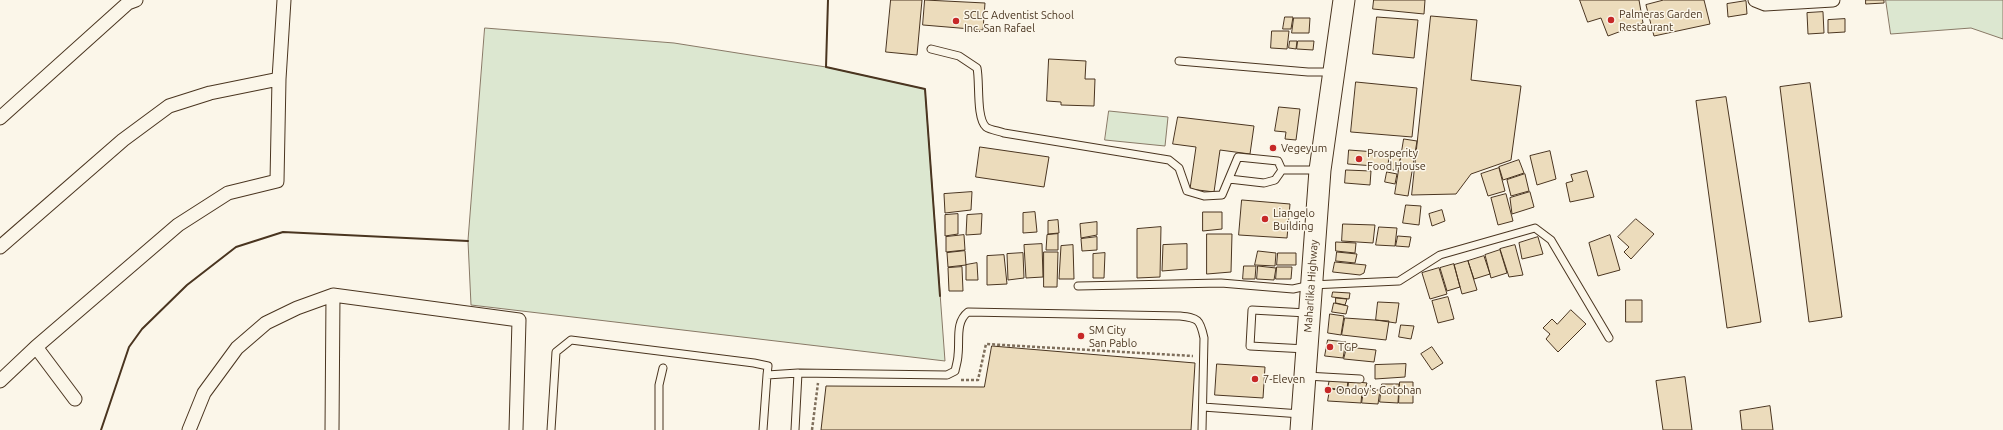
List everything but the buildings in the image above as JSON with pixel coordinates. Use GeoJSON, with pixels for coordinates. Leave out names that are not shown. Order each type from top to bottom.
{"type":"FeatureCollection","features":[{"type":"Feature","properties":{"kind":"main road","name":"Maharlika Highway"},"geometry":{"type":"LineString","coordinates":[[1302,422],[1320,170],[1344,0]]}},
{"type":"Feature","properties":{"kind":"street"},"geometry":{"type":"LineString","coordinates":[[0,118],[128,3],[136,0]]}},
{"type":"Feature","properties":{"kind":"street"},"geometry":{"type":"LineString","coordinates":[[0,381],[36,347],[178,225],[228,193],[277,181],[279,78],[284,0]]}},
{"type":"Feature","properties":{"kind":"street"},"geometry":{"type":"LineString","coordinates":[[1755,0],[1765,4],[1833,0]]}},
{"type":"Feature","properties":{"kind":"street"},"geometry":{"type":"LineString","coordinates":[[0,247],[123,140],[169,106],[210,93],[279,78]]}},
{"type":"Feature","properties":{"kind":"street"},"geometry":{"type":"LineString","coordinates":[[332,430],[333,295]]}},
{"type":"Feature","properties":{"kind":"street"},"geometry":{"type":"LineString","coordinates":[[189,430],[204,393],[237,348],[266,323],[297,308],[333,295],[519,320],[516,430]]}},
{"type":"Feature","properties":{"kind":"street"},"geometry":{"type":"LineString","coordinates":[[36,347],[75,399]]}},
{"type":"Feature","properties":{"kind":"lane"},"geometry":{"type":"LineString","coordinates":[[931,49],[959,56],[977,68],[981,118],[986,127],[1004,133],[1169,160],[1179,168],[1186,191],[1204,196],[1222,195],[1238,157],[1278,161],[1282,170]]}},
{"type":"Feature","properties":{"kind":"lane"},"geometry":{"type":"LineString","coordinates":[[1179,61],[1308,72],[1333,72]]}},
{"type":"Feature","properties":{"kind":"lane"},"geometry":{"type":"LineString","coordinates":[[1229,179],[1264,183],[1275,180],[1282,170]]}},
{"type":"Feature","properties":{"kind":"lane"},"geometry":{"type":"LineString","coordinates":[[1282,170],[1320,170]]}},
{"type":"Feature","properties":{"kind":"lane"},"geometry":{"type":"LineString","coordinates":[[1078,286],[1221,283],[1293,290],[1312,285],[1399,281],[1440,255],[1535,228],[1551,240],[1609,338]]}},
{"type":"Feature","properties":{"kind":"lane"},"geometry":{"type":"LineString","coordinates":[[1307,349],[1250,346],[1252,310],[1309,313]]}},
{"type":"Feature","properties":{"kind":"lane"},"geometry":{"type":"LineString","coordinates":[[767,375],[798,373],[948,376],[955,371],[958,356],[959,327],[962,317],[968,312],[1180,316],[1195,318],[1201,324],[1204,338],[1202,430]]}},
{"type":"Feature","properties":{"kind":"lane"},"geometry":{"type":"LineString","coordinates":[[551,430],[556,352],[571,340],[768,366],[763,430]]}},
{"type":"Feature","properties":{"kind":"lane"},"geometry":{"type":"LineString","coordinates":[[659,430],[660,385],[663,368]]}},
{"type":"Feature","properties":{"kind":"lane"},"geometry":{"type":"LineString","coordinates":[[795,430],[798,373]]}},
{"type":"Feature","properties":{"kind":"lane"},"geometry":{"type":"LineString","coordinates":[[1305,376],[1360,379]]}},
{"type":"Feature","properties":{"kind":"lane"},"geometry":{"type":"LineString","coordinates":[[1203,407],[1302,422]]}},
{"type":"Feature","properties":{"kind":"path"},"geometry":{"type":"LineString","coordinates":[[954,380],[978,380],[986,344],[1200,356]]}},
{"type":"Feature","properties":{"kind":"path"},"geometry":{"type":"LineString","coordinates":[[812,430],[818,381]]}},
{"type":"Feature","properties":{"kind":"green space"},"geometry":{"type":"Polygon","coordinates":[[[1886,0],[2003,0],[2003,39],[1971,28],[1891,34],[1886,0]]]}},
{"type":"Feature","properties":{"kind":"green space"},"geometry":{"type":"Polygon","coordinates":[[[485,28],[674,43],[826,67],[925,89],[945,361],[471,305],[468,241],[485,28]]]}},
{"type":"Feature","properties":{"kind":"green space"},"geometry":{"type":"Polygon","coordinates":[[[1109,111],[1168,117],[1165,146],[1105,140],[1109,111]]]}},
{"type":"Feature","properties":{"kind":"wall"},"geometry":{"type":"LineString","coordinates":[[828,0],[826,67],[925,89],[940,296]]}},
{"type":"Feature","properties":{"kind":"wall"},"geometry":{"type":"LineString","coordinates":[[101,430],[129,347],[142,329],[187,285],[236,247],[283,232],[468,241]]}},
{"type":"Feature","properties":{"kind":"place","name":"Palmeras Garden Restaurant"},"geometry":{"type":"Point","coordinates":[1611,20]}},
{"type":"Feature","properties":{"kind":"place","name":"SCLC Adventist School Inc. San Rafael"},"geometry":{"type":"Point","coordinates":[956,21]}},
{"type":"Feature","properties":{"kind":"place","name":"Vegeyum"},"geometry":{"type":"Point","coordinates":[1273,148]}},
{"type":"Feature","properties":{"kind":"place","name":"Prosperity Food House"},"geometry":{"type":"Point","coordinates":[1359,159]}},
{"type":"Feature","properties":{"kind":"place","name":"Liangelo Building"},"geometry":{"type":"Point","coordinates":[1265,219]}},
{"type":"Feature","properties":{"kind":"place","name":"SM City San Pablo"},"geometry":{"type":"Point","coordinates":[1081,336]}},
{"type":"Feature","properties":{"kind":"place","name":"TGP"},"geometry":{"type":"Point","coordinates":[1330,347]}},
{"type":"Feature","properties":{"kind":"place","name":"7-Eleven"},"geometry":{"type":"Point","coordinates":[1255,379]}},
{"type":"Feature","properties":{"kind":"place","name":"Ondoy's Gotohan"},"geometry":{"type":"Point","coordinates":[1328,390]}}]}
